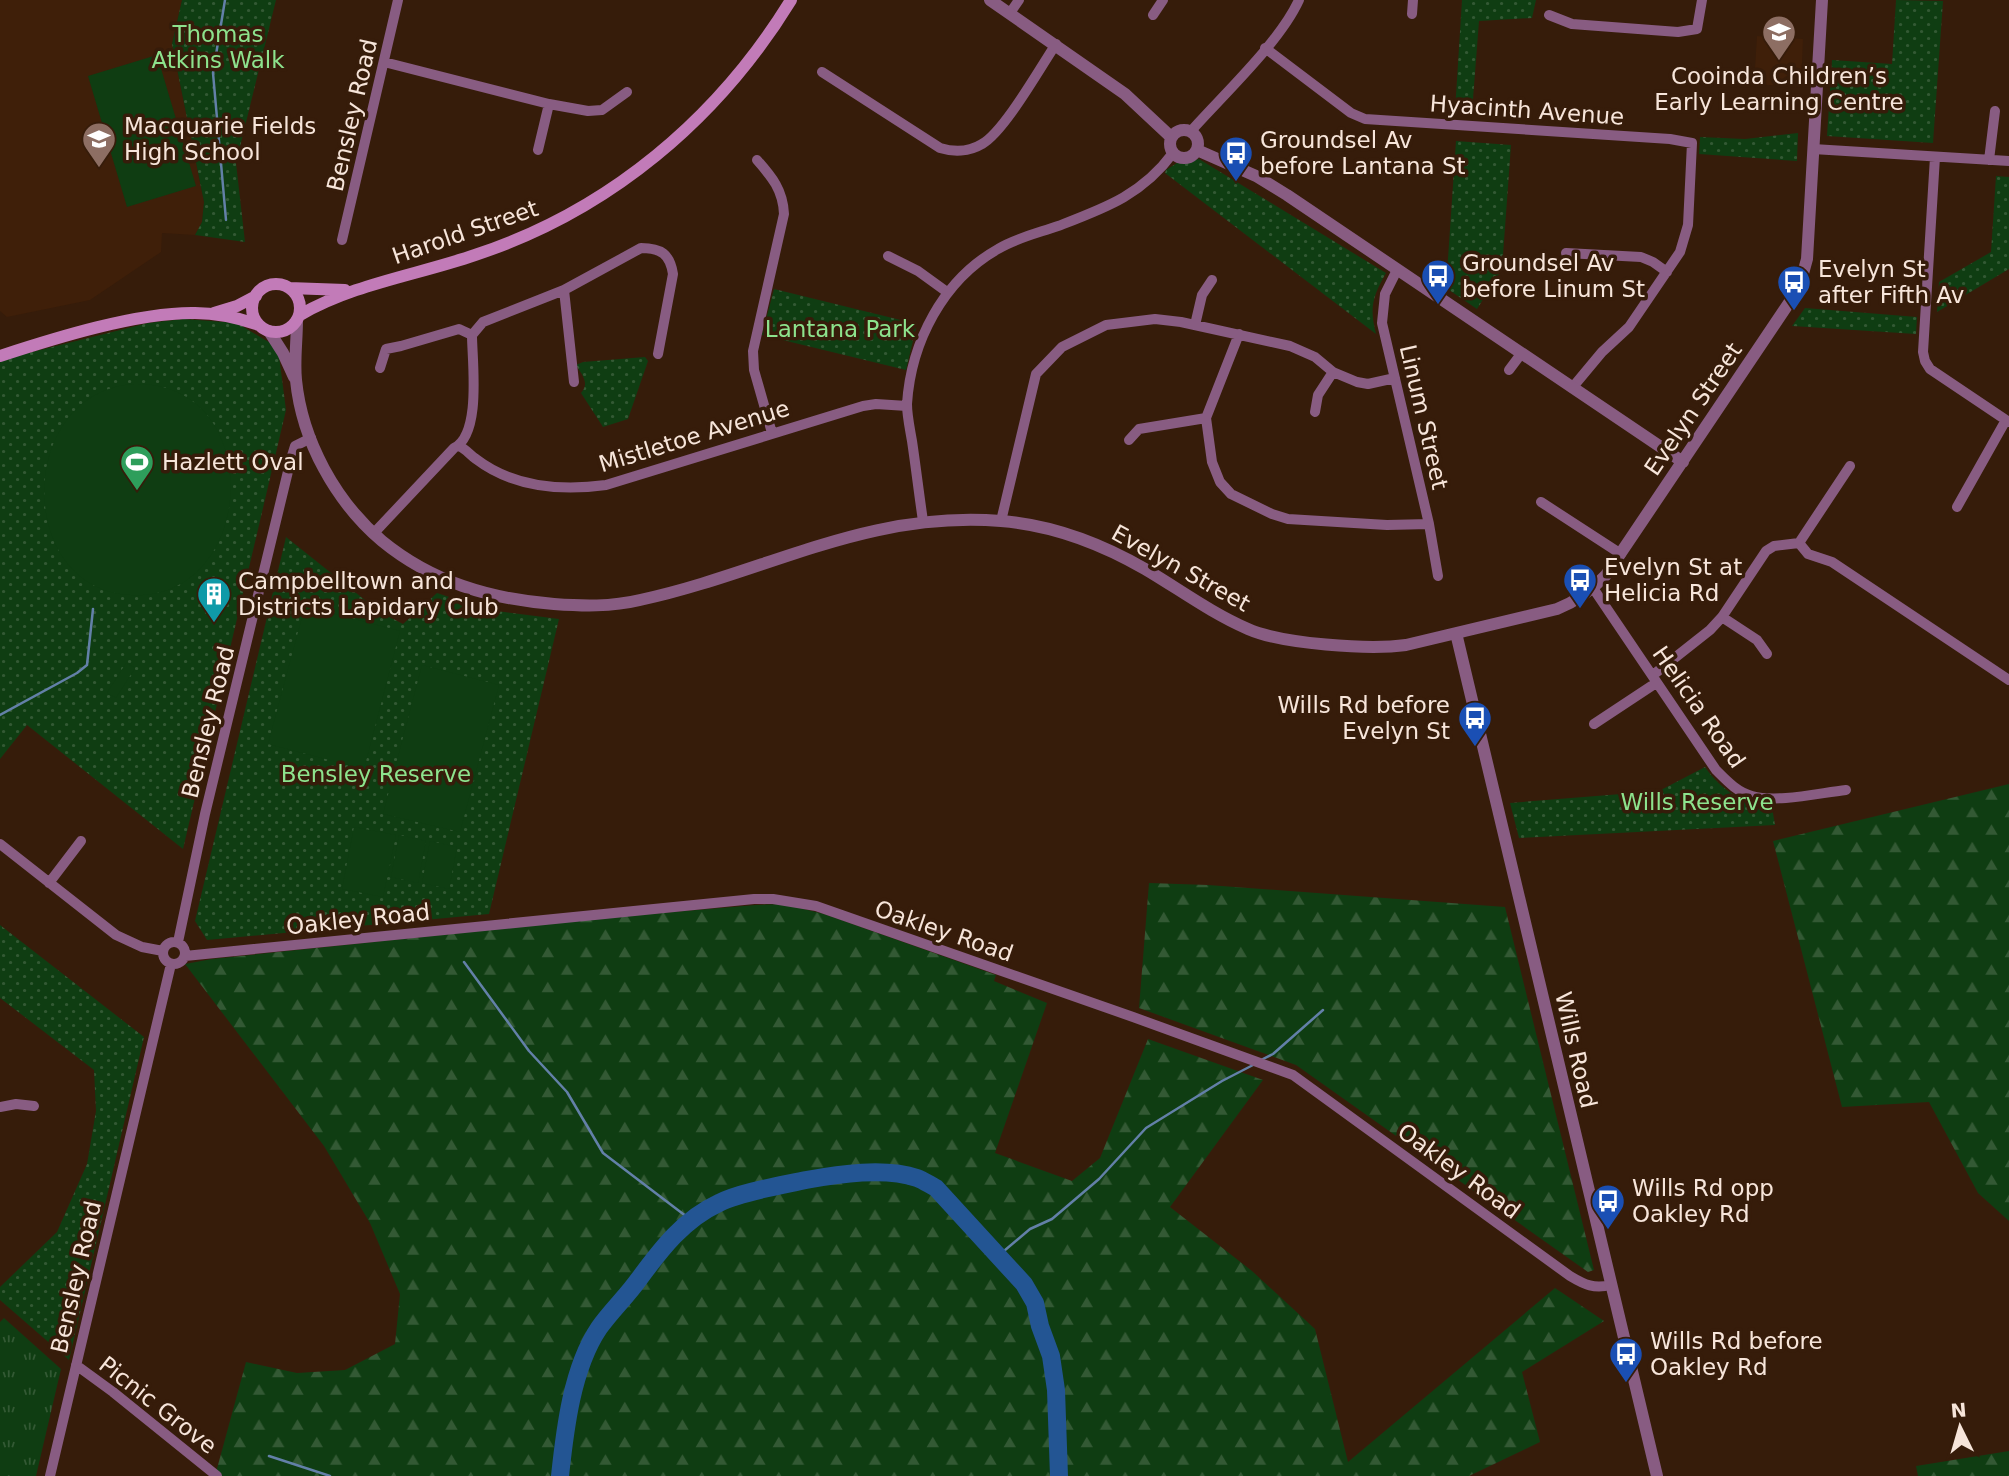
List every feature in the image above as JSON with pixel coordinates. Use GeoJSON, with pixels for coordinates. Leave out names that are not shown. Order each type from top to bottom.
{"type":"FeatureCollection","features":[{"type":"Feature","properties":{"kind":"main road","name":"Harold Street"},"geometry":{"type":"LineString","coordinates":[[298,318],[328,300],[354,290],[501,247],[545,228],[612,190],[654,158],[727,90],[757,53],[791,0]]}},
{"type":"Feature","properties":{"kind":"main road"},"geometry":{"type":"LineString","coordinates":[[0,356],[126,322],[171,314],[207,314],[285,331],[298,318],[298,297],[289,288],[271,285],[237,306],[207,314]]}},
{"type":"Feature","properties":{"kind":"main road","name":"Harold Street"},"geometry":{"type":"LineString","coordinates":[[289,288],[354,290]]}},
{"type":"Feature","properties":{"kind":"main road"},"geometry":{"type":"LineString","coordinates":[[256,296],[252,308],[264,328]]}},
{"type":"Feature","properties":{"kind":"street","name":"Bensley Road"},"geometry":{"type":"LineString","coordinates":[[342,240],[398,0]]}},
{"type":"Feature","properties":{"kind":"street"},"geometry":{"type":"LineString","coordinates":[[990,0],[1125,94],[1171,137]]}},
{"type":"Feature","properties":{"kind":"street"},"geometry":{"type":"LineString","coordinates":[[1010,13],[1019,0]]}},
{"type":"Feature","properties":{"kind":"street"},"geometry":{"type":"LineString","coordinates":[[1153,15],[1163,0]]}},
{"type":"Feature","properties":{"kind":"street"},"geometry":{"type":"LineString","coordinates":[[1191,131],[1265,48],[1294,12],[1299,0]]}},
{"type":"Feature","properties":{"kind":"street"},"geometry":{"type":"LineString","coordinates":[[1412,14],[1413,0]]}},
{"type":"Feature","properties":{"kind":"street"},"geometry":{"type":"LineString","coordinates":[[1549,15],[1572,24],[1678,32],[1697,29],[1702,0]]}},
{"type":"Feature","properties":{"kind":"street","name":"Evelyn Street"},"geometry":{"type":"LineString","coordinates":[[264,328],[283,353],[296,380],[311,438],[323,467],[340,495],[373,533],[416,565],[464,588],[499,598],[581,606],[639,601],[862,532],[923,521],[1001,521],[1055,531],[1100,546],[1225,618],[1267,635],[1337,644],[1389,647],[1456,633],[1573,602],[1606,575],[1799,288],[1807,259],[1822,0]]}},
{"type":"Feature","properties":{"kind":"street"},"geometry":{"type":"LineString","coordinates":[[822,72],[940,148],[951,152],[963,151],[981,145],[996,134],[1056,44]]}},
{"type":"Feature","properties":{"kind":"street","name":"Hyacinth Avenue"},"geometry":{"type":"LineString","coordinates":[[1265,48],[1351,113],[1365,118],[1670,139],[1692,143],[1688,225],[1680,252],[1629,327],[1602,352],[1572,388]]}},
{"type":"Feature","properties":{"kind":"street"},"geometry":{"type":"LineString","coordinates":[[384,62],[549,104],[588,111],[602,110],[627,92]]}},
{"type":"Feature","properties":{"kind":"street"},"geometry":{"type":"LineString","coordinates":[[538,150],[549,104]]}},
{"type":"Feature","properties":{"kind":"street"},"geometry":{"type":"LineString","coordinates":[[1989,160],[1994,111]]}},
{"type":"Feature","properties":{"kind":"street"},"geometry":{"type":"LineString","coordinates":[[1180,130],[1191,131],[1198,139],[1197,150],[1185,158],[1177,156],[1170,145],[1171,137],[1180,130]]}},
{"type":"Feature","properties":{"kind":"street"},"geometry":{"type":"LineString","coordinates":[[1813,149],[2009,161]]}},
{"type":"Feature","properties":{"kind":"street"},"geometry":{"type":"LineString","coordinates":[[1197,150],[1256,176],[1683,462]]}},
{"type":"Feature","properties":{"kind":"street"},"geometry":{"type":"LineString","coordinates":[[923,521],[907,406],[922,337],[947,292],[966,273],[999,248],[1105,208],[1127,196],[1147,182],[1173,153]]}},
{"type":"Feature","properties":{"kind":"street"},"geometry":{"type":"LineString","coordinates":[[1935,157],[1924,361],[1930,369],[2008,421],[1957,507]]}},
{"type":"Feature","properties":{"kind":"street"},"geometry":{"type":"LineString","coordinates":[[757,160],[776,181],[783,199],[784,214],[752,351],[754,370],[772,433]]}},
{"type":"Feature","properties":{"kind":"street"},"geometry":{"type":"LineString","coordinates":[[373,533],[454,448],[459,446],[471,418],[475,379],[472,335],[483,322],[564,290],[641,248],[655,248],[665,253],[671,262],[673,274],[658,354]]}},
{"type":"Feature","properties":{"kind":"street"},"geometry":{"type":"LineString","coordinates":[[1566,253],[1641,257],[1667,272]]}},
{"type":"Feature","properties":{"kind":"street"},"geometry":{"type":"LineString","coordinates":[[888,256],[918,271],[947,292]]}},
{"type":"Feature","properties":{"kind":"street","name":"Linum Street"},"geometry":{"type":"LineString","coordinates":[[1398,270],[1385,294],[1382,313],[1438,576]]}},
{"type":"Feature","properties":{"kind":"street"},"geometry":{"type":"LineString","coordinates":[[1195,325],[1202,295],[1212,280]]}},
{"type":"Feature","properties":{"kind":"street"},"geometry":{"type":"LineString","coordinates":[[564,290],[574,382]]}},
{"type":"Feature","properties":{"kind":"street","name":"Evelyn Street"},"geometry":{"type":"LineString","coordinates":[[296,380],[298,318]]}},
{"type":"Feature","properties":{"kind":"street"},"geometry":{"type":"LineString","coordinates":[[1001,521],[1036,374],[1062,347],[1106,325],[1155,319],[1195,325],[1290,346],[1315,357],[1333,372],[1357,382],[1368,384],[1395,378]]}},
{"type":"Feature","properties":{"kind":"street"},"geometry":{"type":"LineString","coordinates":[[380,368],[386,349],[459,328],[472,335]]}},
{"type":"Feature","properties":{"kind":"street"},"geometry":{"type":"LineString","coordinates":[[1239,334],[1206,418],[1212,463],[1220,481],[1231,494],[1288,519],[1387,525],[1429,524]]}},
{"type":"Feature","properties":{"kind":"street"},"geometry":{"type":"LineString","coordinates":[[1509,370],[1521,354]]}},
{"type":"Feature","properties":{"kind":"street"},"geometry":{"type":"LineString","coordinates":[[1315,412],[1318,395],[1333,372]]}},
{"type":"Feature","properties":{"kind":"street","name":"Mistletoe Avenue"},"geometry":{"type":"LineString","coordinates":[[459,446],[477,460],[515,480],[579,489],[606,485],[863,405],[907,406]]}},
{"type":"Feature","properties":{"kind":"street"},"geometry":{"type":"LineString","coordinates":[[1129,440],[1139,429],[1206,418]]}},
{"type":"Feature","properties":{"kind":"street","name":"Bensley Road"},"geometry":{"type":"LineString","coordinates":[[178,943],[205,814],[290,459],[295,446],[311,438]]}},
{"type":"Feature","properties":{"kind":"street"},"geometry":{"type":"LineString","coordinates":[[1799,543],[1850,466]]}},
{"type":"Feature","properties":{"kind":"street"},"geometry":{"type":"LineString","coordinates":[[1541,502],[1621,554]]}},
{"type":"Feature","properties":{"kind":"street"},"geometry":{"type":"LineString","coordinates":[[1594,724],[1654,679],[1702,638],[1722,617],[1766,551],[1773,545],[1799,543]]}},
{"type":"Feature","properties":{"kind":"street"},"geometry":{"type":"LineString","coordinates":[[1799,543],[1808,554],[1832,562],[2009,680]]}},
{"type":"Feature","properties":{"kind":"street","name":"Helicia Road"},"geometry":{"type":"LineString","coordinates":[[1593,588],[1716,770],[1734,787],[1751,796],[1769,798],[1846,790]]}},
{"type":"Feature","properties":{"kind":"street"},"geometry":{"type":"LineString","coordinates":[[1722,617],[1757,640],[1767,654]]}},
{"type":"Feature","properties":{"kind":"street","name":"Wills Road"},"geometry":{"type":"LineString","coordinates":[[1456,633],[1657,1476]]}},
{"type":"Feature","properties":{"kind":"street"},"geometry":{"type":"LineString","coordinates":[[49,883],[81,841]]}},
{"type":"Feature","properties":{"kind":"street"},"geometry":{"type":"LineString","coordinates":[[0,844],[116,935],[142,947],[163,951]]}},
{"type":"Feature","properties":{"kind":"street","name":"Oakley Road"},"geometry":{"type":"LineString","coordinates":[[185,956],[754,900],[782,900],[816,906],[1293,1075],[1570,1276],[1596,1288],[1611,1285]]}},
{"type":"Feature","properties":{"kind":"street"},"geometry":{"type":"LineString","coordinates":[[178,943],[183,946],[185,956],[179,964],[171,964],[165,961],[163,951],[168,944],[178,943]]}},
{"type":"Feature","properties":{"kind":"street","name":"Bensley Road"},"geometry":{"type":"LineString","coordinates":[[50,1476],[171,964]]}},
{"type":"Feature","properties":{"kind":"street"},"geometry":{"type":"LineString","coordinates":[[0,1107],[16,1104],[34,1106]]}},
{"type":"Feature","properties":{"kind":"street","name":"Picnic Grove"},"geometry":{"type":"LineString","coordinates":[[76,1365],[217,1476]]}},
{"type":"Feature","properties":{"kind":"shaded area","name":"Macquarie Fields High School"},"geometry":{"type":"Polygon","coordinates":[[[0,0],[182,0],[172,44],[204,202],[202,222],[195,235],[162,233],[161,252],[90,300],[7,317],[0,311],[0,0]]]}},
{"type":"Feature","properties":{"kind":"shaded area","name":"Cooinda Children’s Early Learning Centre"},"geometry":{"type":"Polygon","coordinates":[[[1757,36],[1803,39],[1801,87],[1754,84],[1757,36]]]}},
{"type":"Feature","properties":{"kind":"green space","name":"Thomas Atkins Walk"},"geometry":{"type":"Polygon","coordinates":[[[182,0],[276,0],[236,163],[245,242],[195,235],[202,222],[204,202],[172,44],[182,0]]]}},
{"type":"Feature","properties":{"kind":"green space"},"geometry":{"type":"Polygon","coordinates":[[[1462,0],[1536,0],[1532,18],[1479,21],[1472,112],[1455,111],[1462,0]]]}},
{"type":"Feature","properties":{"kind":"green space"},"geometry":{"type":"Polygon","coordinates":[[[1896,0],[1943,1],[1933,143],[1827,136],[1832,60],[1892,64],[1896,0]]]}},
{"type":"Feature","properties":{"kind":"green space"},"geometry":{"type":"Polygon","coordinates":[[[157,55],[196,186],[127,207],[88,76],[157,55]]]}},
{"type":"Feature","properties":{"kind":"green space"},"geometry":{"type":"Polygon","coordinates":[[[1798,133],[1797,161],[1699,154],[1700,137],[1745,139],[1798,133]]]}},
{"type":"Feature","properties":{"kind":"green space"},"geometry":{"type":"Polygon","coordinates":[[[1456,141],[1511,145],[1502,269],[1477,309],[1446,288],[1456,141]]]}},
{"type":"Feature","properties":{"kind":"green space"},"geometry":{"type":"Polygon","coordinates":[[[1199,159],[1386,273],[1374,302],[1376,334],[1165,173],[1177,163],[1199,159]]]}},
{"type":"Feature","properties":{"kind":"green space"},"geometry":{"type":"Polygon","coordinates":[[[1996,176],[2009,177],[2009,269],[1937,312],[1939,282],[1991,252],[1996,176]]]}},
{"type":"Feature","properties":{"kind":"green space","name":"Lantana Park"},"geometry":{"type":"Polygon","coordinates":[[[774,289],[917,324],[906,370],[762,335],[774,289]]]}},
{"type":"Feature","properties":{"kind":"green space"},"geometry":{"type":"Polygon","coordinates":[[[1805,308],[1917,317],[1916,334],[1792,326],[1805,308]]]}},
{"type":"Feature","properties":{"kind":"green space"},"geometry":{"type":"Polygon","coordinates":[[[184,319],[237,323],[272,344],[279,356],[286,410],[183,849],[27,725],[0,759],[0,360],[148,323],[184,319]]]}},
{"type":"Feature","properties":{"kind":"green space"},"geometry":{"type":"Polygon","coordinates":[[[645,357],[648,361],[628,419],[603,427],[581,393],[585,382],[576,365],[583,362],[645,357]]]}},
{"type":"Feature","properties":{"kind":"green space","name":"Hazlett Oval"},"geometry":{"type":"Polygon","coordinates":[[[134,384],[177,392],[207,415],[225,448],[231,486],[225,524],[209,559],[181,584],[143,595],[101,589],[70,567],[51,534],[44,496],[49,456],[66,421],[94,396],[134,384]]]}},
{"type":"Feature","properties":{"kind":"green space","name":"Bensley Reserve"},"geometry":{"type":"Polygon","coordinates":[[[286,537],[380,612],[403,624],[437,593],[489,610],[559,619],[489,914],[207,940],[195,921],[286,537]]]}},
{"type":"Feature","properties":{"kind":"green space"},"geometry":{"type":"Polygon","coordinates":[[[305,606],[400,631],[364,769],[268,744],[305,606]]]}},
{"type":"Feature","properties":{"kind":"green space"},"geometry":{"type":"Polygon","coordinates":[[[126,663],[135,668],[116,698],[107,693],[126,663]]]}},
{"type":"Feature","properties":{"kind":"green space"},"geometry":{"type":"Polygon","coordinates":[[[422,665],[499,685],[460,832],[383,814],[422,665]]]}},
{"type":"Feature","properties":{"kind":"green space","name":"Wills Reserve"},"geometry":{"type":"Polygon","coordinates":[[[1705,767],[1718,783],[1734,795],[1752,803],[1772,807],[1775,825],[1519,838],[1510,803],[1659,791],[1705,767]]]}},
{"type":"Feature","properties":{"kind":"green space"},"geometry":{"type":"Polygon","coordinates":[[[2009,784],[2009,1221],[1978,1193],[1929,1102],[1842,1107],[1773,841],[2009,784]]]}},
{"type":"Feature","properties":{"kind":"green space"},"geometry":{"type":"Polygon","coordinates":[[[354,827],[396,835],[383,897],[342,889],[354,827]]]}},
{"type":"Feature","properties":{"kind":"green space"},"geometry":{"type":"Polygon","coordinates":[[[399,835],[426,841],[418,883],[391,877],[399,835]]]}},
{"type":"Feature","properties":{"kind":"green space"},"geometry":{"type":"Polygon","coordinates":[[[430,841],[457,847],[449,889],[422,883],[430,841]]]}},
{"type":"Feature","properties":{"kind":"green space"},"geometry":{"type":"Polygon","coordinates":[[[1149,883],[1505,907],[1594,1270],[1588,1272],[1296,1065],[1139,1008],[1149,883]]]}},
{"type":"Feature","properties":{"kind":"green space"},"geometry":{"type":"Polygon","coordinates":[[[783,904],[824,914],[996,975],[994,981],[1047,1003],[995,1153],[1072,1181],[1100,1158],[1148,1039],[1263,1080],[1170,1207],[1252,1271],[1315,1329],[1348,1462],[1555,1288],[1604,1321],[1522,1372],[1540,1442],[1469,1476],[215,1476],[246,1362],[297,1373],[345,1370],[395,1344],[400,1294],[370,1223],[324,1146],[185,964],[614,917],[783,904]]]}},
{"type":"Feature","properties":{"kind":"green space"},"geometry":{"type":"Polygon","coordinates":[[[0,925],[144,1037],[69,1360],[0,1300],[0,1287],[57,1232],[87,1164],[96,1111],[94,1070],[0,998],[0,925]]]}},
{"type":"Feature","properties":{"kind":"green space"},"geometry":{"type":"Polygon","coordinates":[[[4,1318],[61,1369],[36,1476],[0,1476],[0,1322],[4,1318]]]}},
{"type":"Feature","properties":{"kind":"green space"},"geometry":{"type":"Polygon","coordinates":[[[2009,1451],[2009,1476],[1918,1476],[1916,1466],[2009,1451]]]}},
{"type":"Feature","properties":{"kind":"waterway"},"geometry":{"type":"LineString","coordinates":[[225,0],[213,73],[226,220]]}},
{"type":"Feature","properties":{"kind":"waterway"},"geometry":{"type":"LineString","coordinates":[[0,715],[87,665],[93,609]]}},
{"type":"Feature","properties":{"kind":"waterway"},"geometry":{"type":"LineString","coordinates":[[464,962],[529,1051],[567,1092],[603,1153],[691,1220]]}},
{"type":"Feature","properties":{"kind":"waterway"},"geometry":{"type":"LineString","coordinates":[[1261,1060],[1273,1054],[1323,1010]]}},
{"type":"Feature","properties":{"kind":"waterway"},"geometry":{"type":"LineString","coordinates":[[998,1256],[1030,1229],[1052,1219],[1099,1179],[1146,1128],[1255,1064]]}},
{"type":"Feature","properties":{"kind":"waterway"},"geometry":{"type":"LineString","coordinates":[[560,1476],[571,1399],[590,1344],[599,1328],[684,1226],[719,1203],[750,1192],[819,1178],[877,1172],[917,1178],[936,1188],[1024,1284],[1035,1303],[1051,1356],[1056,1390],[1059,1476]]}},
{"type":"Feature","properties":{"kind":"waterway"},"geometry":{"type":"LineString","coordinates":[[269,1456],[330,1476]]}},
{"type":"Feature","properties":{"kind":"place","name":"Cooinda Children’s Early Learning Centre"},"geometry":{"type":"Point","coordinates":[1779,62]}},
{"type":"Feature","properties":{"kind":"place","name":"Macquarie Fields High School"},"geometry":{"type":"Point","coordinates":[99,169]}},
{"type":"Feature","properties":{"kind":"place","name":"Groundsel Av before Lantana St"},"geometry":{"type":"Point","coordinates":[1236,183]}},
{"type":"Feature","properties":{"kind":"place","name":"Groundsel Av before Linum St"},"geometry":{"type":"Point","coordinates":[1438,306]}},
{"type":"Feature","properties":{"kind":"place","name":"Evelyn St after Fifth Av"},"geometry":{"type":"Point","coordinates":[1794,312]}},
{"type":"Feature","properties":{"kind":"place","name":"Hazlett Oval"},"geometry":{"type":"Point","coordinates":[137,492]}},
{"type":"Feature","properties":{"kind":"place","name":"Evelyn St at Helicia Rd"},"geometry":{"type":"Point","coordinates":[1580,610]}},
{"type":"Feature","properties":{"kind":"place","name":"Campbelltown and Districts Lapidary Club"},"geometry":{"type":"Point","coordinates":[214,624]}},
{"type":"Feature","properties":{"kind":"place","name":"Wills Rd before Evelyn St"},"geometry":{"type":"Point","coordinates":[1475,748]}},
{"type":"Feature","properties":{"kind":"place","name":"Wills Rd opp Oakley Rd"},"geometry":{"type":"Point","coordinates":[1608,1231]}},
{"type":"Feature","properties":{"kind":"place","name":"Wills Rd before Oakley Rd"},"geometry":{"type":"Point","coordinates":[1626,1384]}}]}
